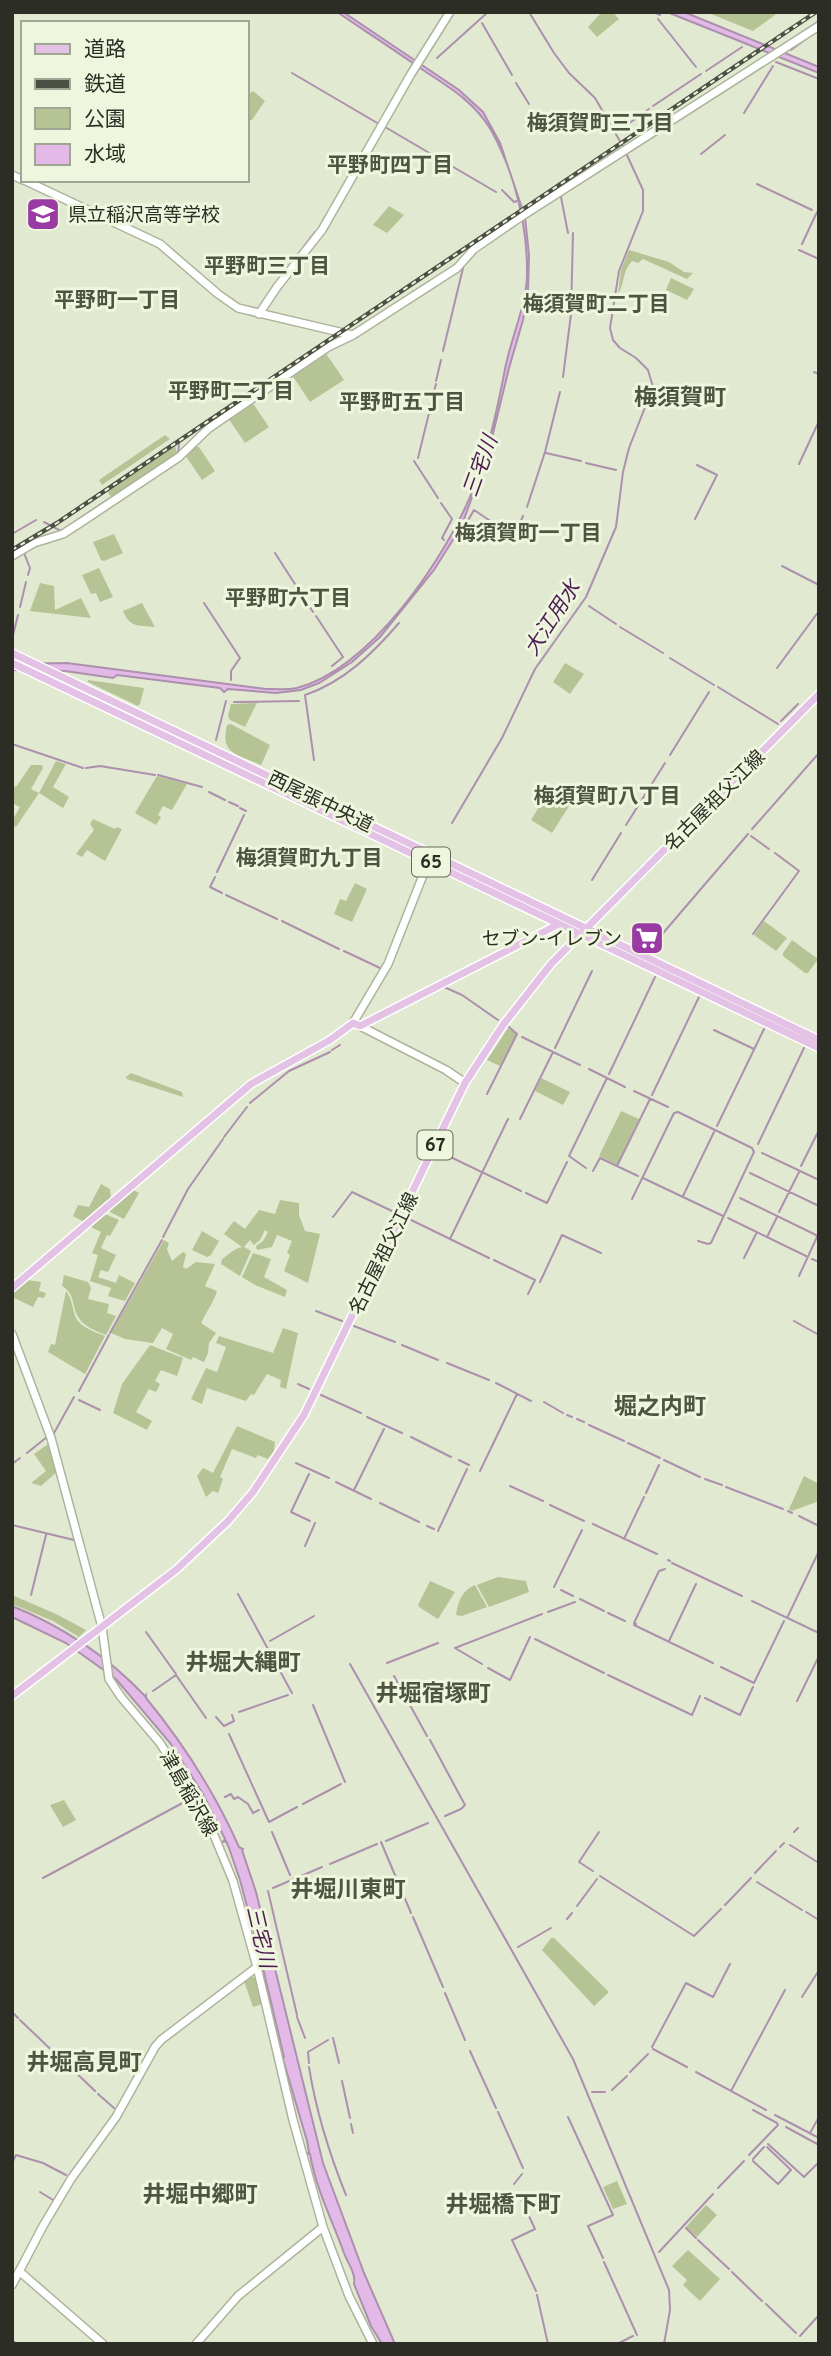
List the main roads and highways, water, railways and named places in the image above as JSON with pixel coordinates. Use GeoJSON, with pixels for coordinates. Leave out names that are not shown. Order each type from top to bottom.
{"type":"FeatureCollection","features":[{"type":"Feature","properties":{"kind":"main road","name":"西尾張中央道"},"geometry":{"type":"LineString","coordinates":[[12,653],[581,935],[819,1048]]}},
{"type":"Feature","properties":{"kind":"main road","name":"西尾張中央道"},"geometry":{"type":"LineString","coordinates":[[12,663],[430,858],[587,928],[819,1040]]}},
{"type":"Feature","properties":{"kind":"main road","name":"名古屋祖父江線"},"geometry":{"type":"LineString","coordinates":[[12,1696],[177,1569],[207,1542],[245,1501],[274,1463],[315,1394],[465,1083],[503,1025],[551,964],[819,694]]}},
{"type":"Feature","properties":{"kind":"main road"},"geometry":{"type":"LineString","coordinates":[[12,1289],[251,1084],[356,1025],[559,924]]}},
{"type":"Feature","properties":{"kind":"water"},"geometry":{"type":"Polygon","coordinates":[[[337,12],[343,12],[459,90],[483,112],[500,143],[525,217],[529,255],[528,292],[523,320],[488,454],[461,527],[434,570],[380,637],[352,662],[319,683],[301,690],[276,693],[228,689],[224,692],[220,688],[117,675],[113,678],[65,671],[12,670],[12,664],[67,663],[266,689],[297,688],[325,677],[378,635],[424,578],[460,519],[478,477],[487,447],[526,289],[527,258],[518,201],[507,164],[491,130],[477,111],[450,88],[337,12]]]}},
{"type":"Feature","properties":{"kind":"water"},"geometry":{"type":"Polygon","coordinates":[[[667,12],[684,12],[819,67],[819,73],[667,12]]]}},
{"type":"Feature","properties":{"kind":"water","name":"三宅川"},"geometry":{"type":"Polygon","coordinates":[[[12,1606],[83,1643],[146,1695],[197,1769],[220,1807],[239,1847],[243,1849],[323,2163],[364,2273],[395,2344],[382,2344],[371,2326],[354,2284],[353,2272],[320,2192],[310,2154],[306,2154],[309,2152],[307,2141],[283,2059],[260,1963],[262,1962],[240,1880],[226,1841],[223,1842],[225,1839],[203,1794],[171,1744],[116,1679],[66,1643],[12,1617],[12,1606]]]}},
{"type":"Feature","properties":{"kind":"waterway"},"geometry":{"type":"LineString","coordinates":[[437,58],[488,12]]}},
{"type":"Feature","properties":{"kind":"waterway","name":"大江用水"},"geometry":{"type":"LineString","coordinates":[[529,12],[569,73],[595,98],[624,148]]}},
{"type":"Feature","properties":{"kind":"waterway"},"geometry":{"type":"LineString","coordinates":[[654,12],[660,15]]}},
{"type":"Feature","properties":{"kind":"waterway"},"geometry":{"type":"LineString","coordinates":[[658,19],[696,67]]}},
{"type":"Feature","properties":{"kind":"waterway"},"geometry":{"type":"LineString","coordinates":[[780,47],[819,21]]}},
{"type":"Feature","properties":{"kind":"waterway"},"geometry":{"type":"LineString","coordinates":[[482,23],[512,75]]}},
{"type":"Feature","properties":{"kind":"waterway"},"geometry":{"type":"LineString","coordinates":[[791,50],[810,36]]}},
{"type":"Feature","properties":{"kind":"waterway"},"geometry":{"type":"LineString","coordinates":[[706,71],[742,47]]}},
{"type":"Feature","properties":{"kind":"waterway"},"geometry":{"type":"LineString","coordinates":[[776,62],[819,79]]}},
{"type":"Feature","properties":{"kind":"waterway"},"geometry":{"type":"LineString","coordinates":[[744,113],[773,66]]}},
{"type":"Feature","properties":{"kind":"waterway"},"geometry":{"type":"LineString","coordinates":[[292,73],[379,124]]}},
{"type":"Feature","properties":{"kind":"waterway"},"geometry":{"type":"LineString","coordinates":[[653,106],[701,74]]}},
{"type":"Feature","properties":{"kind":"waterway"},"geometry":{"type":"LineString","coordinates":[[516,83],[529,104]]}},
{"type":"Feature","properties":{"kind":"waterway"},"geometry":{"type":"LineString","coordinates":[[621,129],[649,109]]}},
{"type":"Feature","properties":{"kind":"waterway"},"geometry":{"type":"LineString","coordinates":[[532,110],[542,127]]}},
{"type":"Feature","properties":{"kind":"waterway"},"geometry":{"type":"LineString","coordinates":[[385,127],[496,192]]}},
{"type":"Feature","properties":{"kind":"waterway"},"geometry":{"type":"LineString","coordinates":[[701,154],[725,135]]}},
{"type":"Feature","properties":{"kind":"waterway","name":"大江用水"},"geometry":{"type":"LineString","coordinates":[[452,823],[502,738],[535,669],[586,597],[616,527],[629,448],[653,387],[648,370],[620,348],[613,340],[610,328],[619,271],[643,211],[643,190],[626,153]]}},
{"type":"Feature","properties":{"kind":"waterway"},"geometry":{"type":"LineString","coordinates":[[757,184],[812,210]]}},
{"type":"Feature","properties":{"kind":"waterway"},"geometry":{"type":"LineString","coordinates":[[502,190],[514,202],[517,201]]}},
{"type":"Feature","properties":{"kind":"waterway"},"geometry":{"type":"LineString","coordinates":[[561,197],[568,233]]}},
{"type":"Feature","properties":{"kind":"waterway"},"geometry":{"type":"LineString","coordinates":[[802,244],[817,212]]}},
{"type":"Feature","properties":{"kind":"waterway"},"geometry":{"type":"LineString","coordinates":[[304,246],[315,232]]}},
{"type":"Feature","properties":{"kind":"waterway"},"geometry":{"type":"LineString","coordinates":[[563,377],[571,314],[573,233]]}},
{"type":"Feature","properties":{"kind":"waterway"},"geometry":{"type":"LineString","coordinates":[[296,257],[302,249]]}},
{"type":"Feature","properties":{"kind":"waterway"},"geometry":{"type":"LineString","coordinates":[[799,250],[819,259]]}},
{"type":"Feature","properties":{"kind":"waterway"},"geometry":{"type":"LineString","coordinates":[[443,351],[463,268]]}},
{"type":"Feature","properties":{"kind":"waterway"},"geometry":{"type":"LineString","coordinates":[[436,381],[441,360]]}},
{"type":"Feature","properties":{"kind":"waterway"},"geometry":{"type":"LineString","coordinates":[[814,372],[819,374]]}},
{"type":"Feature","properties":{"kind":"waterway"},"geometry":{"type":"LineString","coordinates":[[429,410],[436,384]]}},
{"type":"Feature","properties":{"kind":"waterway"},"geometry":{"type":"LineString","coordinates":[[527,507],[545,452],[560,392]]}},
{"type":"Feature","properties":{"kind":"waterway"},"geometry":{"type":"LineString","coordinates":[[418,458],[429,413]]}},
{"type":"Feature","properties":{"kind":"waterway"},"geometry":{"type":"LineString","coordinates":[[799,464],[819,421]]}},
{"type":"Feature","properties":{"kind":"waterway"},"geometry":{"type":"LineString","coordinates":[[112,497],[178,453],[179,444]]}},
{"type":"Feature","properties":{"kind":"waterway"},"geometry":{"type":"LineString","coordinates":[[546,453],[581,461]]}},
{"type":"Feature","properties":{"kind":"waterway"},"geometry":{"type":"LineString","coordinates":[[414,461],[438,498]]}},
{"type":"Feature","properties":{"kind":"waterway"},"geometry":{"type":"LineString","coordinates":[[586,463],[616,470]]}},
{"type":"Feature","properties":{"kind":"waterway"},"geometry":{"type":"LineString","coordinates":[[695,519],[717,475],[697,465]]}},
{"type":"Feature","properties":{"kind":"waterway"},"geometry":{"type":"LineString","coordinates":[[44,522],[61,531],[107,500]]}},
{"type":"Feature","properties":{"kind":"waterway"},"geometry":{"type":"LineString","coordinates":[[441,503],[452,519],[442,538],[444,540]]}},
{"type":"Feature","properties":{"kind":"waterway"},"geometry":{"type":"LineString","coordinates":[[463,529],[474,510],[507,532]]}},
{"type":"Feature","properties":{"kind":"waterway"},"geometry":{"type":"LineString","coordinates":[[514,537],[523,516]]}},
{"type":"Feature","properties":{"kind":"waterway"},"geometry":{"type":"LineString","coordinates":[[12,534],[36,520]]}},
{"type":"Feature","properties":{"kind":"waterway"},"geometry":{"type":"LineString","coordinates":[[24,553],[30,568],[28,575]]}},
{"type":"Feature","properties":{"kind":"waterway"},"geometry":{"type":"LineString","coordinates":[[275,553],[313,612]]}},
{"type":"Feature","properties":{"kind":"waterway"},"geometry":{"type":"LineString","coordinates":[[782,566],[819,585]]}},
{"type":"Feature","properties":{"kind":"waterway"},"geometry":{"type":"LineString","coordinates":[[20,607],[26,582]]}},
{"type":"Feature","properties":{"kind":"waterway"},"geometry":{"type":"LineString","coordinates":[[204,603],[240,658],[231,671],[231,680]]}},
{"type":"Feature","properties":{"kind":"waterway"},"geometry":{"type":"LineString","coordinates":[[589,606],[616,624]]}},
{"type":"Feature","properties":{"kind":"waterway"},"geometry":{"type":"LineString","coordinates":[[777,668],[819,611]]}},
{"type":"Feature","properties":{"kind":"waterway"},"geometry":{"type":"LineString","coordinates":[[12,639],[18,615]]}},
{"type":"Feature","properties":{"kind":"waterway"},"geometry":{"type":"LineString","coordinates":[[316,616],[343,657],[332,666]]}},
{"type":"Feature","properties":{"kind":"waterway"},"geometry":{"type":"LineString","coordinates":[[314,760],[305,695],[332,682],[357,665],[399,623]]}},
{"type":"Feature","properties":{"kind":"waterway"},"geometry":{"type":"LineString","coordinates":[[620,627],[663,653]]}},
{"type":"Feature","properties":{"kind":"waterway"},"geometry":{"type":"LineString","coordinates":[[670,658],[714,685]]}},
{"type":"Feature","properties":{"kind":"waterway"},"geometry":{"type":"LineString","coordinates":[[718,687],[778,724]]}},
{"type":"Feature","properties":{"kind":"waterway"},"geometry":{"type":"LineString","coordinates":[[670,755],[709,692]]}},
{"type":"Feature","properties":{"kind":"waterway"},"geometry":{"type":"LineString","coordinates":[[216,740],[226,701]]}},
{"type":"Feature","properties":{"kind":"waterway"},"geometry":{"type":"LineString","coordinates":[[234,702],[299,701]]}},
{"type":"Feature","properties":{"kind":"waterway"},"geometry":{"type":"LineString","coordinates":[[781,721],[798,704]]}},
{"type":"Feature","properties":{"kind":"waterway"},"geometry":{"type":"LineString","coordinates":[[12,744],[83,768]]}},
{"type":"Feature","properties":{"kind":"waterway"},"geometry":{"type":"LineString","coordinates":[[752,829],[819,753]]}},
{"type":"Feature","properties":{"kind":"waterway"},"geometry":{"type":"LineString","coordinates":[[626,825],[665,763]]}},
{"type":"Feature","properties":{"kind":"waterway"},"geometry":{"type":"LineString","coordinates":[[86,768],[100,766],[155,775]]}},
{"type":"Feature","properties":{"kind":"waterway"},"geometry":{"type":"LineString","coordinates":[[158,775],[202,787]]}},
{"type":"Feature","properties":{"kind":"waterway"},"geometry":{"type":"LineString","coordinates":[[209,792],[225,800]]}},
{"type":"Feature","properties":{"kind":"waterway"},"geometry":{"type":"LineString","coordinates":[[229,802],[238,806]]}},
{"type":"Feature","properties":{"kind":"waterway"},"geometry":{"type":"LineString","coordinates":[[240,808],[246,811]]}},
{"type":"Feature","properties":{"kind":"waterway"},"geometry":{"type":"LineString","coordinates":[[217,872],[244,815]]}},
{"type":"Feature","properties":{"kind":"waterway"},"geometry":{"type":"LineString","coordinates":[[592,880],[621,833]]}},
{"type":"Feature","properties":{"kind":"waterway"},"geometry":{"type":"LineString","coordinates":[[652,946],[748,834]]}},
{"type":"Feature","properties":{"kind":"waterway"},"geometry":{"type":"LineString","coordinates":[[751,836],[769,849]]}},
{"type":"Feature","properties":{"kind":"waterway"},"geometry":{"type":"LineString","coordinates":[[753,934],[799,871],[775,853]]}},
{"type":"Feature","properties":{"kind":"waterway"},"geometry":{"type":"LineString","coordinates":[[215,877],[210,887],[222,893]]}},
{"type":"Feature","properties":{"kind":"waterway"},"geometry":{"type":"LineString","coordinates":[[226,895],[277,919]]}},
{"type":"Feature","properties":{"kind":"waterway"},"geometry":{"type":"LineString","coordinates":[[282,921],[339,949]]}},
{"type":"Feature","properties":{"kind":"waterway"},"geometry":{"type":"LineString","coordinates":[[344,951],[380,968]]}},
{"type":"Feature","properties":{"kind":"waterway"},"geometry":{"type":"LineString","coordinates":[[555,1048],[592,971]]}},
{"type":"Feature","properties":{"kind":"waterway"},"geometry":{"type":"LineString","coordinates":[[609,1074],[655,977]]}},
{"type":"Feature","properties":{"kind":"waterway"},"geometry":{"type":"LineString","coordinates":[[444,987],[462,995],[498,1020]]}},
{"type":"Feature","properties":{"kind":"waterway"},"geometry":{"type":"LineString","coordinates":[[652,1095],[699,997]]}},
{"type":"Feature","properties":{"kind":"waterway"},"geometry":{"type":"LineString","coordinates":[[487,1094],[517,1034],[509,1027]]}},
{"type":"Feature","properties":{"kind":"waterway"},"geometry":{"type":"LineString","coordinates":[[717,1126],[764,1029]]}},
{"type":"Feature","properties":{"kind":"waterway"},"geometry":{"type":"LineString","coordinates":[[714,1030],[754,1049]]}},
{"type":"Feature","properties":{"kind":"waterway"},"geometry":{"type":"LineString","coordinates":[[522,1037],[580,1065]]}},
{"type":"Feature","properties":{"kind":"waterway"},"geometry":{"type":"LineString","coordinates":[[332,1050],[340,1045]]}},
{"type":"Feature","properties":{"kind":"waterway"},"geometry":{"type":"LineString","coordinates":[[758,1144],[804,1048]]}},
{"type":"Feature","properties":{"kind":"waterway"},"geometry":{"type":"LineString","coordinates":[[250,1103],[289,1071],[330,1052]]}},
{"type":"Feature","properties":{"kind":"waterway"},"geometry":{"type":"LineString","coordinates":[[520,1119],[553,1052]]}},
{"type":"Feature","properties":{"kind":"waterway"},"geometry":{"type":"LineString","coordinates":[[589,1069],[625,1087]]}},
{"type":"Feature","properties":{"kind":"waterway"},"geometry":{"type":"LineString","coordinates":[[586,1168],[569,1156],[607,1078]]}},
{"type":"Feature","properties":{"kind":"waterway"},"geometry":{"type":"LineString","coordinates":[[634,1091],[668,1107]]}},
{"type":"Feature","properties":{"kind":"waterway"},"geometry":{"type":"LineString","coordinates":[[617,1166],[650,1099]]}},
{"type":"Feature","properties":{"kind":"waterway"},"geometry":{"type":"LineString","coordinates":[[224,1137],[247,1107]]}},
{"type":"Feature","properties":{"kind":"waterway"},"geometry":{"type":"LineString","coordinates":[[632,1199],[674,1113],[678,1112],[752,1148],[754,1152],[711,1243],[698,1241]]}},
{"type":"Feature","properties":{"kind":"waterway"},"geometry":{"type":"LineString","coordinates":[[450,1239],[508,1119]]}},
{"type":"Feature","properties":{"kind":"waterway"},"geometry":{"type":"LineString","coordinates":[[801,1166],[819,1130]]}},
{"type":"Feature","properties":{"kind":"waterway"},"geometry":{"type":"LineString","coordinates":[[683,1196],[714,1132]]}},
{"type":"Feature","properties":{"kind":"waterway"},"geometry":{"type":"LineString","coordinates":[[163,1237],[188,1189],[223,1139]]}},
{"type":"Feature","properties":{"kind":"waterway"},"geometry":{"type":"LineString","coordinates":[[438,1151],[521,1191]]}},
{"type":"Feature","properties":{"kind":"waterway"},"geometry":{"type":"LineString","coordinates":[[762,1153],[819,1180]]}},
{"type":"Feature","properties":{"kind":"waterway"},"geometry":{"type":"LineString","coordinates":[[593,1171],[600,1158],[638,1176]]}},
{"type":"Feature","properties":{"kind":"waterway"},"geometry":{"type":"LineString","coordinates":[[526,1193],[547,1203],[567,1162]]}},
{"type":"Feature","properties":{"kind":"waterway"},"geometry":{"type":"LineString","coordinates":[[779,1212],[799,1172]]}},
{"type":"Feature","properties":{"kind":"waterway"},"geometry":{"type":"LineString","coordinates":[[750,1173],[819,1206]]}},
{"type":"Feature","properties":{"kind":"waterway"},"geometry":{"type":"LineString","coordinates":[[643,1178],[723,1216]]}},
{"type":"Feature","properties":{"kind":"waterway"},"geometry":{"type":"LineString","coordinates":[[333,1217],[352,1192],[394,1212]]}},
{"type":"Feature","properties":{"kind":"waterway"},"geometry":{"type":"LineString","coordinates":[[740,1198],[816,1235],[799,1276]]}},
{"type":"Feature","properties":{"kind":"waterway"},"geometry":{"type":"LineString","coordinates":[[767,1237],[777,1217]]}},
{"type":"Feature","properties":{"kind":"waterway"},"geometry":{"type":"LineString","coordinates":[[407,1218],[489,1258]]}},
{"type":"Feature","properties":{"kind":"waterway"},"geometry":{"type":"LineString","coordinates":[[728,1218],[806,1256]]}},
{"type":"Feature","properties":{"kind":"waterway"},"geometry":{"type":"LineString","coordinates":[[744,1258],[756,1234]]}},
{"type":"Feature","properties":{"kind":"waterway"},"geometry":{"type":"LineString","coordinates":[[540,1282],[562,1235],[601,1253]]}},
{"type":"Feature","properties":{"kind":"waterway"},"geometry":{"type":"LineString","coordinates":[[110,1333],[162,1240]]}},
{"type":"Feature","properties":{"kind":"waterway"},"geometry":{"type":"LineString","coordinates":[[812,1259],[819,1262]]}},
{"type":"Feature","properties":{"kind":"waterway"},"geometry":{"type":"LineString","coordinates":[[494,1260],[535,1280],[528,1294]]}},
{"type":"Feature","properties":{"kind":"waterway"},"geometry":{"type":"LineString","coordinates":[[316,1311],[342,1321]]}},
{"type":"Feature","properties":{"kind":"waterway"},"geometry":{"type":"LineString","coordinates":[[794,1321],[819,1335]]}},
{"type":"Feature","properties":{"kind":"waterway"},"geometry":{"type":"LineString","coordinates":[[354,1326],[395,1342]]}},
{"type":"Feature","properties":{"kind":"waterway"},"geometry":{"type":"LineString","coordinates":[[79,1391],[109,1335]]}},
{"type":"Feature","properties":{"kind":"waterway"},"geometry":{"type":"LineString","coordinates":[[402,1345],[438,1360]]}},
{"type":"Feature","properties":{"kind":"waterway"},"geometry":{"type":"LineString","coordinates":[[447,1363],[489,1380]]}},
{"type":"Feature","properties":{"kind":"waterway"},"geometry":{"type":"LineString","coordinates":[[496,1383],[531,1401]]}},
{"type":"Feature","properties":{"kind":"waterway"},"geometry":{"type":"LineString","coordinates":[[298,1384],[309,1389]]}},
{"type":"Feature","properties":{"kind":"waterway"},"geometry":{"type":"LineString","coordinates":[[480,1471],[517,1394]]}},
{"type":"Feature","properties":{"kind":"waterway"},"geometry":{"type":"LineString","coordinates":[[321,1395],[361,1413]]}},
{"type":"Feature","properties":{"kind":"waterway"},"geometry":{"type":"LineString","coordinates":[[54,1433],[74,1397]]}},
{"type":"Feature","properties":{"kind":"waterway"},"geometry":{"type":"LineString","coordinates":[[79,1400],[100,1410]]}},
{"type":"Feature","properties":{"kind":"waterway"},"geometry":{"type":"LineString","coordinates":[[544,1402],[563,1413]]}},
{"type":"Feature","properties":{"kind":"waterway"},"geometry":{"type":"LineString","coordinates":[[567,1415],[572,1417]]}},
{"type":"Feature","properties":{"kind":"waterway"},"geometry":{"type":"LineString","coordinates":[[367,1417],[402,1433]]}},
{"type":"Feature","properties":{"kind":"waterway"},"geometry":{"type":"LineString","coordinates":[[577,1419],[584,1422]]}},
{"type":"Feature","properties":{"kind":"waterway"},"geometry":{"type":"LineString","coordinates":[[589,1425],[624,1441]]}},
{"type":"Feature","properties":{"kind":"waterway"},"geometry":{"type":"LineString","coordinates":[[354,1490],[384,1429]]}},
{"type":"Feature","properties":{"kind":"waterway"},"geometry":{"type":"LineString","coordinates":[[27,1453],[47,1437]]}},
{"type":"Feature","properties":{"kind":"waterway"},"geometry":{"type":"LineString","coordinates":[[411,1437],[451,1457]]}},
{"type":"Feature","properties":{"kind":"waterway"},"geometry":{"type":"LineString","coordinates":[[628,1443],[660,1458]]}},
{"type":"Feature","properties":{"kind":"waterway"},"geometry":{"type":"LineString","coordinates":[[12,1464],[20,1458]]}},
{"type":"Feature","properties":{"kind":"waterway"},"geometry":{"type":"LineString","coordinates":[[459,1460],[469,1465]]}},
{"type":"Feature","properties":{"kind":"waterway"},"geometry":{"type":"LineString","coordinates":[[664,1460],[700,1477]]}},
{"type":"Feature","properties":{"kind":"waterway"},"geometry":{"type":"LineString","coordinates":[[296,1463],[329,1478]]}},
{"type":"Feature","properties":{"kind":"waterway"},"geometry":{"type":"LineString","coordinates":[[646,1493],[659,1465]]}},
{"type":"Feature","properties":{"kind":"waterway"},"geometry":{"type":"LineString","coordinates":[[438,1531],[467,1469]]}},
{"type":"Feature","properties":{"kind":"waterway"},"geometry":{"type":"LineString","coordinates":[[309,1474],[291,1512],[310,1521]]}},
{"type":"Feature","properties":{"kind":"waterway"},"geometry":{"type":"LineString","coordinates":[[705,1479],[722,1485]]}},
{"type":"Feature","properties":{"kind":"waterway"},"geometry":{"type":"LineString","coordinates":[[336,1482],[371,1499]]}},
{"type":"Feature","properties":{"kind":"waterway"},"geometry":{"type":"LineString","coordinates":[[510,1486],[543,1501]]}},
{"type":"Feature","properties":{"kind":"waterway"},"geometry":{"type":"LineString","coordinates":[[726,1487],[783,1509]]}},
{"type":"Feature","properties":{"kind":"waterway"},"geometry":{"type":"LineString","coordinates":[[624,1539],[644,1497]]}},
{"type":"Feature","properties":{"kind":"waterway"},"geometry":{"type":"LineString","coordinates":[[380,1503],[419,1522]]}},
{"type":"Feature","properties":{"kind":"waterway"},"geometry":{"type":"LineString","coordinates":[[550,1505],[584,1521]]}},
{"type":"Feature","properties":{"kind":"waterway"},"geometry":{"type":"LineString","coordinates":[[788,1511],[792,1513]]}},
{"type":"Feature","properties":{"kind":"waterway"},"geometry":{"type":"LineString","coordinates":[[799,1516],[819,1526]]}},
{"type":"Feature","properties":{"kind":"waterway"},"geometry":{"type":"LineString","coordinates":[[305,1546],[315,1523]]}},
{"type":"Feature","properties":{"kind":"waterway"},"geometry":{"type":"LineString","coordinates":[[593,1524],[657,1554]]}},
{"type":"Feature","properties":{"kind":"waterway"},"geometry":{"type":"LineString","coordinates":[[12,1525],[74,1540]]}},
{"type":"Feature","properties":{"kind":"waterway"},"geometry":{"type":"LineString","coordinates":[[427,1526],[434,1529]]}},
{"type":"Feature","properties":{"kind":"waterway"},"geometry":{"type":"LineString","coordinates":[[554,1587],[582,1530]]}},
{"type":"Feature","properties":{"kind":"waterway"},"geometry":{"type":"LineString","coordinates":[[31,1595],[46,1535]]}},
{"type":"Feature","properties":{"kind":"waterway"},"geometry":{"type":"LineString","coordinates":[[788,1616],[819,1551]]}},
{"type":"Feature","properties":{"kind":"waterway"},"geometry":{"type":"LineString","coordinates":[[672,1563],[742,1596]]}},
{"type":"Feature","properties":{"kind":"waterway"},"geometry":{"type":"LineString","coordinates":[[636,1624],[634,1623],[659,1571],[665,1569]]}},
{"type":"Feature","properties":{"kind":"waterway"},"geometry":{"type":"LineString","coordinates":[[669,1641],[696,1584]]}},
{"type":"Feature","properties":{"kind":"waterway"},"geometry":{"type":"LineString","coordinates":[[561,1590],[573,1596]]}},
{"type":"Feature","properties":{"kind":"waterway"},"geometry":{"type":"LineString","coordinates":[[238,1594],[292,1693]]}},
{"type":"Feature","properties":{"kind":"waterway"},"geometry":{"type":"LineString","coordinates":[[580,1599],[604,1611]]}},
{"type":"Feature","properties":{"kind":"waterway"},"geometry":{"type":"LineString","coordinates":[[752,1601],[819,1633]]}},
{"type":"Feature","properties":{"kind":"waterway"},"geometry":{"type":"LineString","coordinates":[[548,1612],[575,1602]]}},
{"type":"Feature","properties":{"kind":"waterway"},"geometry":{"type":"LineString","coordinates":[[608,1613],[625,1621]]}},
{"type":"Feature","properties":{"kind":"waterway"},"geometry":{"type":"LineString","coordinates":[[455,1648],[542,1614]]}},
{"type":"Feature","properties":{"kind":"waterway"},"geometry":{"type":"LineString","coordinates":[[270,1641],[314,1616]]}},
{"type":"Feature","properties":{"kind":"waterway"},"geometry":{"type":"LineString","coordinates":[[721,1667],[754,1683],[784,1621]]}},
{"type":"Feature","properties":{"kind":"waterway"},"geometry":{"type":"LineString","coordinates":[[634,1625],[713,1663]]}},
{"type":"Feature","properties":{"kind":"waterway"},"geometry":{"type":"LineString","coordinates":[[146,1632],[176,1674]]}},
{"type":"Feature","properties":{"kind":"waterway"},"geometry":{"type":"LineString","coordinates":[[488,1668],[510,1680],[530,1637]]}},
{"type":"Feature","properties":{"kind":"waterway"},"geometry":{"type":"LineString","coordinates":[[535,1639],[604,1673]]}},
{"type":"Feature","properties":{"kind":"waterway"},"geometry":{"type":"LineString","coordinates":[[387,1663],[438,1643]]}},
{"type":"Feature","properties":{"kind":"waterway"},"geometry":{"type":"LineString","coordinates":[[455,1648],[482,1664]]}},
{"type":"Feature","properties":{"kind":"waterway"},"geometry":{"type":"LineString","coordinates":[[797,1701],[819,1656]]}},
{"type":"Feature","properties":{"kind":"waterway"},"geometry":{"type":"LineString","coordinates":[[350,1664],[573,2059],[669,2290],[670,2310],[664,2344]]}},
{"type":"Feature","properties":{"kind":"waterway"},"geometry":{"type":"LineString","coordinates":[[153,1691],[176,1675],[206,1718]]}},
{"type":"Feature","properties":{"kind":"waterway"},"geometry":{"type":"LineString","coordinates":[[608,1675],[692,1715],[700,1696]]}},
{"type":"Feature","properties":{"kind":"waterway"},"geometry":{"type":"LineString","coordinates":[[394,1676],[427,1736]]}},
{"type":"Feature","properties":{"kind":"waterway"},"geometry":{"type":"LineString","coordinates":[[705,1698],[740,1715],[753,1687]]}},
{"type":"Feature","properties":{"kind":"waterway"},"geometry":{"type":"LineString","coordinates":[[239,1712],[288,1695]]}},
{"type":"Feature","properties":{"kind":"waterway"},"geometry":{"type":"LineString","coordinates":[[313,1705],[345,1782]]}},
{"type":"Feature","properties":{"kind":"waterway"},"geometry":{"type":"LineString","coordinates":[[216,1717],[224,1726],[234,1721],[232,1715]]}},
{"type":"Feature","properties":{"kind":"waterway"},"geometry":{"type":"LineString","coordinates":[[229,1734],[269,1822],[297,1807]]}},
{"type":"Feature","properties":{"kind":"waterway"},"geometry":{"type":"LineString","coordinates":[[430,1740],[465,1805],[445,1816]]}},
{"type":"Feature","properties":{"kind":"waterway"},"geometry":{"type":"LineString","coordinates":[[303,1804],[341,1784]]}},
{"type":"Feature","properties":{"kind":"waterway"},"geometry":{"type":"LineString","coordinates":[[225,1797],[231,1794],[234,1799],[238,1797],[248,1804],[253,1813],[259,1810]]}},
{"type":"Feature","properties":{"kind":"waterway"},"geometry":{"type":"LineString","coordinates":[[43,1878],[190,1799]]}},
{"type":"Feature","properties":{"kind":"waterway"},"geometry":{"type":"LineString","coordinates":[[386,1841],[428,1823]]}},
{"type":"Feature","properties":{"kind":"waterway"},"geometry":{"type":"LineString","coordinates":[[794,1832],[798,1828]]}},
{"type":"Feature","properties":{"kind":"waterway"},"geometry":{"type":"LineString","coordinates":[[272,1832],[290,1875]]}},
{"type":"Feature","properties":{"kind":"waterway"},"geometry":{"type":"LineString","coordinates":[[593,1871],[579,1862],[599,1832]]}},
{"type":"Feature","properties":{"kind":"waterway"},"geometry":{"type":"LineString","coordinates":[[381,1842],[411,1913]]}},
{"type":"Feature","properties":{"kind":"waterway"},"geometry":{"type":"LineString","coordinates":[[780,1847],[784,1843]]}},
{"type":"Feature","properties":{"kind":"waterway"},"geometry":{"type":"LineString","coordinates":[[330,1864],[377,1844]]}},
{"type":"Feature","properties":{"kind":"waterway"},"geometry":{"type":"LineString","coordinates":[[790,1845],[819,1863]]}},
{"type":"Feature","properties":{"kind":"waterway"},"geometry":{"type":"LineString","coordinates":[[755,1873],[776,1851]]}},
{"type":"Feature","properties":{"kind":"waterway"},"geometry":{"type":"LineString","coordinates":[[273,1888],[322,1867]]}},
{"type":"Feature","properties":{"kind":"waterway"},"geometry":{"type":"LineString","coordinates":[[600,1876],[694,1936],[721,1909]]}},
{"type":"Feature","properties":{"kind":"waterway"},"geometry":{"type":"LineString","coordinates":[[725,1905],[751,1878]]}},
{"type":"Feature","properties":{"kind":"waterway"},"geometry":{"type":"LineString","coordinates":[[577,1906],[597,1879]]}},
{"type":"Feature","properties":{"kind":"waterway"},"geometry":{"type":"LineString","coordinates":[[757,1882],[802,1910]]}},
{"type":"Feature","properties":{"kind":"waterway","name":"三宅川"},"geometry":{"type":"LineString","coordinates":[[268,1891],[297,2015]]}},
{"type":"Feature","properties":{"kind":"waterway"},"geometry":{"type":"LineString","coordinates":[[806,1912],[819,1920]]}},
{"type":"Feature","properties":{"kind":"waterway"},"geometry":{"type":"LineString","coordinates":[[567,1919],[572,1913]]}},
{"type":"Feature","properties":{"kind":"waterway"},"geometry":{"type":"LineString","coordinates":[[413,1917],[443,1987]]}},
{"type":"Feature","properties":{"kind":"waterway"},"geometry":{"type":"LineString","coordinates":[[518,1947],[551,1928]]}},
{"type":"Feature","properties":{"kind":"waterway"},"geometry":{"type":"LineString","coordinates":[[652,2047],[686,1983],[713,1997],[730,1964]]}},
{"type":"Feature","properties":{"kind":"waterway"},"geometry":{"type":"LineString","coordinates":[[802,1997],[819,1970]]}},
{"type":"Feature","properties":{"kind":"waterway"},"geometry":{"type":"LineString","coordinates":[[731,2091],[785,1990]]}},
{"type":"Feature","properties":{"kind":"waterway"},"geometry":{"type":"LineString","coordinates":[[445,1993],[465,2040]]}},
{"type":"Feature","properties":{"kind":"waterway"},"geometry":{"type":"LineString","coordinates":[[14,2014],[18,2018]]}},
{"type":"Feature","properties":{"kind":"waterway"},"geometry":{"type":"LineString","coordinates":[[297,2017],[305,2038]]}},
{"type":"Feature","properties":{"kind":"waterway"},"geometry":{"type":"LineString","coordinates":[[20,2020],[65,2063]]}},
{"type":"Feature","properties":{"kind":"waterway"},"geometry":{"type":"LineString","coordinates":[[333,2038],[339,2063]]}},
{"type":"Feature","properties":{"kind":"waterway"},"geometry":{"type":"LineString","coordinates":[[309,2063],[308,2052],[328,2040]]}},
{"type":"Feature","properties":{"kind":"waterway"},"geometry":{"type":"LineString","coordinates":[[653,2049],[687,2067]]}},
{"type":"Feature","properties":{"kind":"waterway"},"geometry":{"type":"LineString","coordinates":[[470,2051],[496,2108]]}},
{"type":"Feature","properties":{"kind":"waterway"},"geometry":{"type":"LineString","coordinates":[[630,2072],[648,2054]]}},
{"type":"Feature","properties":{"kind":"waterway"},"geometry":{"type":"LineString","coordinates":[[68,2065],[95,2091]]}},
{"type":"Feature","properties":{"kind":"waterway"},"geometry":{"type":"LineString","coordinates":[[309,2067],[324,2132],[346,2195]]}},
{"type":"Feature","properties":{"kind":"waterway"},"geometry":{"type":"LineString","coordinates":[[696,2072],[766,2110]]}},
{"type":"Feature","properties":{"kind":"waterway"},"geometry":{"type":"LineString","coordinates":[[612,2090],[627,2076]]}},
{"type":"Feature","properties":{"kind":"waterway"},"geometry":{"type":"LineString","coordinates":[[342,2081],[350,2118]]}},
{"type":"Feature","properties":{"kind":"waterway"},"geometry":{"type":"LineString","coordinates":[[592,2092],[605,2092]]}},
{"type":"Feature","properties":{"kind":"waterway"},"geometry":{"type":"LineString","coordinates":[[98,2094],[114,2108]]}},
{"type":"Feature","properties":{"kind":"waterway"},"geometry":{"type":"LineString","coordinates":[[749,2155],[778,2125],[753,2110]]}},
{"type":"Feature","properties":{"kind":"waterway"},"geometry":{"type":"LineString","coordinates":[[498,2112],[523,2168]]}},
{"type":"Feature","properties":{"kind":"waterway"},"geometry":{"type":"LineString","coordinates":[[775,2115],[819,2138]]}},
{"type":"Feature","properties":{"kind":"waterway"},"geometry":{"type":"LineString","coordinates":[[568,2117],[613,2215],[588,2226],[603,2258]]}},
{"type":"Feature","properties":{"kind":"waterway"},"geometry":{"type":"LineString","coordinates":[[810,2133],[819,2117]]}},
{"type":"Feature","properties":{"kind":"waterway"},"geometry":{"type":"LineString","coordinates":[[351,2124],[353,2133]]}},
{"type":"Feature","properties":{"kind":"waterway"},"geometry":{"type":"LineString","coordinates":[[786,2127],[819,2145]]}},
{"type":"Feature","properties":{"kind":"waterway"},"geometry":{"type":"LineString","coordinates":[[768,2144],[804,2177],[819,2162]]}},
{"type":"Feature","properties":{"kind":"waterway"},"geometry":{"type":"LineString","coordinates":[[753,2159],[764,2147]]}},
{"type":"Feature","properties":{"kind":"waterway"},"geometry":{"type":"LineString","coordinates":[[753,2161],[778,2184],[791,2170],[767,2147]]}},
{"type":"Feature","properties":{"kind":"waterway"},"geometry":{"type":"LineString","coordinates":[[12,2163],[16,2155],[43,2163],[66,2175]]}},
{"type":"Feature","properties":{"kind":"waterway"},"geometry":{"type":"LineString","coordinates":[[718,2188],[744,2161]]}},
{"type":"Feature","properties":{"kind":"waterway"},"geometry":{"type":"LineString","coordinates":[[514,2184],[522,2174]]}},
{"type":"Feature","properties":{"kind":"waterway"},"geometry":{"type":"LineString","coordinates":[[40,2192],[53,2200]]}},
{"type":"Feature","properties":{"kind":"waterway"},"geometry":{"type":"LineString","coordinates":[[516,2194],[519,2195],[535,2229],[512,2240],[536,2291]]}},
{"type":"Feature","properties":{"kind":"waterway"},"geometry":{"type":"LineString","coordinates":[[659,2252],[713,2194]]}},
{"type":"Feature","properties":{"kind":"waterway"},"geometry":{"type":"LineString","coordinates":[[686,2228],[696,2238]]}},
{"type":"Feature","properties":{"kind":"waterway"},"geometry":{"type":"LineString","coordinates":[[698,2240],[729,2269]]}},
{"type":"Feature","properties":{"kind":"waterway"},"geometry":{"type":"LineString","coordinates":[[604,2262],[637,2335]]}},
{"type":"Feature","properties":{"kind":"waterway"},"geometry":{"type":"LineString","coordinates":[[732,2272],[762,2301]]}},
{"type":"Feature","properties":{"kind":"waterway"},"geometry":{"type":"LineString","coordinates":[[537,2295],[548,2344]]}},
{"type":"Feature","properties":{"kind":"waterway"},"geometry":{"type":"LineString","coordinates":[[766,2304],[796,2333]]}},
{"type":"Feature","properties":{"kind":"waterway"},"geometry":{"type":"LineString","coordinates":[[800,2336],[819,2315]]}},
{"type":"Feature","properties":{"kind":"waterway"},"geometry":{"type":"LineString","coordinates":[[617,2344],[633,2336]]}},
{"type":"Feature","properties":{"kind":"waterway"},"geometry":{"type":"LineString","coordinates":[[12,2340],[17,2344]]}},
{"type":"Feature","properties":{"kind":"railway"},"geometry":{"type":"LineString","coordinates":[[12,550],[57,523],[816,12]]}},
{"type":"Feature","properties":{"kind":"place","name":"県立稲沢高等学校"},"geometry":{"type":"Point","coordinates":[43,214]}},
{"type":"Feature","properties":{"kind":"place","name":"セブン-イレブン"},"geometry":{"type":"Point","coordinates":[647,938]}},
{"type":"Feature","properties":{"kind":"district","name":"梅須賀町三丁目"},"geometry":{"type":"Point","coordinates":[600,123]}},
{"type":"Feature","properties":{"kind":"district","name":"平野町四丁目"},"geometry":{"type":"Point","coordinates":[390,165]}},
{"type":"Feature","properties":{"kind":"district","name":"平野町三丁目"},"geometry":{"type":"Point","coordinates":[267,266]}},
{"type":"Feature","properties":{"kind":"district","name":"平野町一丁目"},"geometry":{"type":"Point","coordinates":[117,300]}},
{"type":"Feature","properties":{"kind":"district","name":"梅須賀町二丁目"},"geometry":{"type":"Point","coordinates":[596,304]}},
{"type":"Feature","properties":{"kind":"district","name":"平野町二丁目"},"geometry":{"type":"Point","coordinates":[231,391]}},
{"type":"Feature","properties":{"kind":"district","name":"梅須賀町"},"geometry":{"type":"Point","coordinates":[680,397]}},
{"type":"Feature","properties":{"kind":"district","name":"平野町五丁目"},"geometry":{"type":"Point","coordinates":[402,402]}},
{"type":"Feature","properties":{"kind":"district","name":"梅須賀町一丁目"},"geometry":{"type":"Point","coordinates":[528,533]}},
{"type":"Feature","properties":{"kind":"district","name":"平野町六丁目"},"geometry":{"type":"Point","coordinates":[288,598]}},
{"type":"Feature","properties":{"kind":"district","name":"梅須賀町八丁目"},"geometry":{"type":"Point","coordinates":[607,796]}},
{"type":"Feature","properties":{"kind":"district","name":"梅須賀町九丁目"},"geometry":{"type":"Point","coordinates":[309,858]}},
{"type":"Feature","properties":{"kind":"district","name":"堀之内町"},"geometry":{"type":"Point","coordinates":[660,1406]}},
{"type":"Feature","properties":{"kind":"district","name":"井堀大縄町"},"geometry":{"type":"Point","coordinates":[243,1662]}},
{"type":"Feature","properties":{"kind":"district","name":"井堀宿塚町"},"geometry":{"type":"Point","coordinates":[433,1693]}},
{"type":"Feature","properties":{"kind":"district","name":"井堀川東町"},"geometry":{"type":"Point","coordinates":[348,1889]}},
{"type":"Feature","properties":{"kind":"district","name":"井堀高見町"},"geometry":{"type":"Point","coordinates":[84,2062]}},
{"type":"Feature","properties":{"kind":"district","name":"井堀中郷町"},"geometry":{"type":"Point","coordinates":[200,2194]}},
{"type":"Feature","properties":{"kind":"district","name":"井堀橋下町"},"geometry":{"type":"Point","coordinates":[503,2204]}}]}
